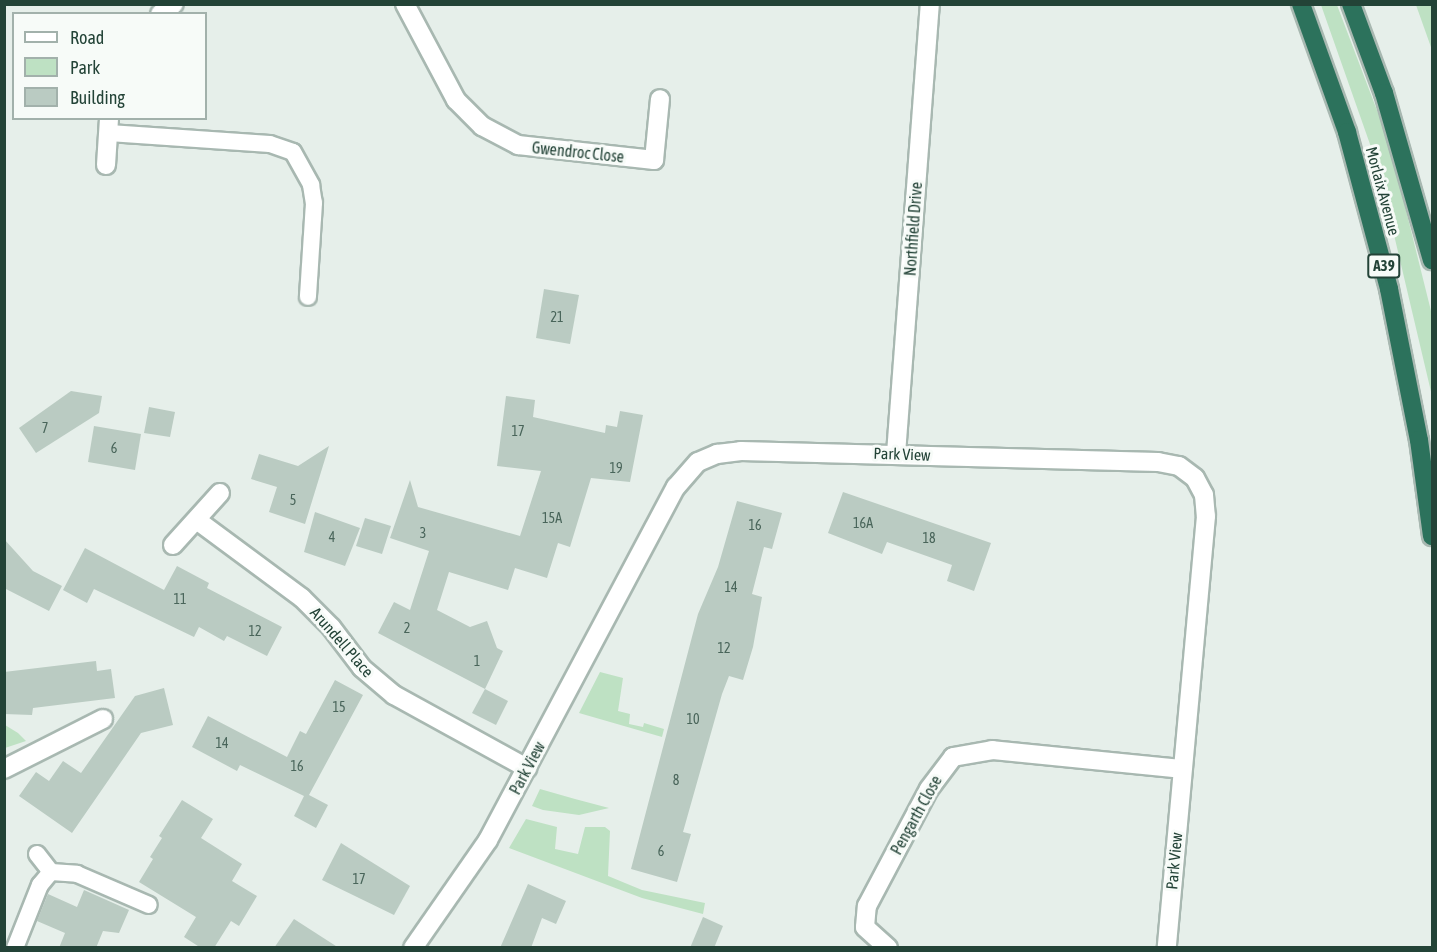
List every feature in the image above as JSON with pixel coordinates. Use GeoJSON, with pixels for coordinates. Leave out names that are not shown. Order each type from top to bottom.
{"type":"FeatureCollection","features":[{"type":"Feature","properties":{"kind":"highway","name":"Morlaix Avenue"},"geometry":{"type":"LineString","coordinates":[[1301,4],[1347,132],[1389,289],[1419,440],[1432,536]]}},
{"type":"Feature","properties":{"kind":"highway","name":"Morlaix Avenue"},"geometry":{"type":"LineString","coordinates":[[1351,4],[1384,93],[1432,260]]}},
{"type":"Feature","properties":{"kind":"street","name":"Gwendroc Close"},"geometry":{"type":"LineString","coordinates":[[405,4],[456,100],[482,126],[518,145],[654,160],[660,99]]}},
{"type":"Feature","properties":{"kind":"street","name":"Northfield Drive"},"geometry":{"type":"LineString","coordinates":[[896,454],[930,4]]}},
{"type":"Feature","properties":{"kind":"street"},"geometry":{"type":"LineString","coordinates":[[106,165],[109,126]]}},
{"type":"Feature","properties":{"kind":"street","name":"Park View"},"geometry":{"type":"LineString","coordinates":[[413,948],[480,853],[676,487],[698,462],[717,454],[741,451],[1158,462],[1179,466],[1195,478],[1204,495],[1206,516],[1167,948]]}},
{"type":"Feature","properties":{"kind":"street"},"geometry":{"type":"LineString","coordinates":[[173,545],[198,521],[220,493]]}},
{"type":"Feature","properties":{"kind":"street","name":"Arundell Place"},"geometry":{"type":"LineString","coordinates":[[198,521],[302,598],[331,627],[362,668],[394,695],[527,768]]}},
{"type":"Feature","properties":{"kind":"street"},"geometry":{"type":"LineString","coordinates":[[4,769],[103,719]]}},
{"type":"Feature","properties":{"kind":"street","name":"Pengarth Close"},"geometry":{"type":"LineString","coordinates":[[888,948],[865,927],[867,906],[929,789],[953,757],[992,750],[1182,768]]}},
{"type":"Feature","properties":{"kind":"lane"},"geometry":{"type":"LineString","coordinates":[[109,126],[270,144],[293,152],[305,171],[315,203],[308,297]]}},
{"type":"Feature","properties":{"kind":"lane"},"geometry":{"type":"LineString","coordinates":[[37,854],[51,872],[77,874],[149,905]]}},
{"type":"Feature","properties":{"kind":"lane"},"geometry":{"type":"LineString","coordinates":[[15,948],[40,885],[51,872]]}},
{"type":"Feature","properties":{"kind":"green space"},"geometry":{"type":"Polygon","coordinates":[[[1321,5],[1337,5],[1389,142],[1432,315],[1432,396],[1378,167],[1321,5]]]}},
{"type":"Feature","properties":{"kind":"green space"},"geometry":{"type":"Polygon","coordinates":[[[1416,5],[1432,5],[1432,50],[1416,5]]]}},
{"type":"Feature","properties":{"kind":"green space"},"geometry":{"type":"Polygon","coordinates":[[[600,672],[623,678],[618,711],[630,714],[629,724],[643,727],[644,723],[664,729],[662,737],[579,713],[600,672]]]}},
{"type":"Feature","properties":{"kind":"green space"},"geometry":{"type":"Polygon","coordinates":[[[5,725],[18,733],[26,741],[5,748],[5,725]]]}},
{"type":"Feature","properties":{"kind":"green space"},"geometry":{"type":"Polygon","coordinates":[[[540,789],[609,808],[579,815],[543,810],[532,806],[540,789]]]}},
{"type":"Feature","properties":{"kind":"green space"},"geometry":{"type":"Polygon","coordinates":[[[526,819],[557,827],[555,849],[578,854],[585,827],[605,827],[610,831],[608,876],[642,890],[705,903],[703,914],[642,898],[509,848],[526,819]]]}},
{"type":"Feature","properties":{"kind":"building"},"geometry":{"type":"Polygon","coordinates":[[[544,289],[579,295],[570,344],[536,338],[544,289]]]}},
{"type":"Feature","properties":{"kind":"building"},"geometry":{"type":"Polygon","coordinates":[[[71,391],[102,396],[99,413],[36,453],[19,428],[71,391]]]}},
{"type":"Feature","properties":{"kind":"building"},"geometry":{"type":"Polygon","coordinates":[[[506,396],[535,400],[533,417],[605,433],[606,425],[617,427],[620,411],[643,415],[630,482],[591,478],[570,547],[558,543],[547,578],[515,568],[508,590],[449,572],[437,610],[470,627],[487,621],[497,648],[503,651],[485,689],[378,633],[394,602],[410,610],[429,551],[390,538],[410,480],[418,507],[520,536],[541,471],[497,466],[506,396]]]}},
{"type":"Feature","properties":{"kind":"building"},"geometry":{"type":"Polygon","coordinates":[[[149,407],[175,412],[170,437],[144,433],[149,407]]]}},
{"type":"Feature","properties":{"kind":"building"},"geometry":{"type":"Polygon","coordinates":[[[94,426],[141,434],[135,470],[88,462],[94,426]]]}},
{"type":"Feature","properties":{"kind":"building"},"geometry":{"type":"Polygon","coordinates":[[[329,446],[305,524],[269,512],[277,487],[251,479],[259,454],[298,466],[329,446]]]}},
{"type":"Feature","properties":{"kind":"building"},"geometry":{"type":"Polygon","coordinates":[[[843,492],[991,543],[974,591],[947,581],[952,565],[887,542],[882,554],[828,533],[843,492]]]}},
{"type":"Feature","properties":{"kind":"building"},"geometry":{"type":"Polygon","coordinates":[[[737,501],[782,513],[772,549],[764,547],[752,594],[762,597],[753,647],[743,680],[729,676],[722,694],[683,832],[691,834],[677,882],[631,869],[698,614],[718,567],[737,501]]]}},
{"type":"Feature","properties":{"kind":"building"},"geometry":{"type":"Polygon","coordinates":[[[315,512],[360,528],[345,566],[304,552],[315,512]]]}},
{"type":"Feature","properties":{"kind":"building"},"geometry":{"type":"Polygon","coordinates":[[[365,518],[391,526],[382,554],[356,546],[365,518]]]}},
{"type":"Feature","properties":{"kind":"building"},"geometry":{"type":"Polygon","coordinates":[[[4,539],[33,571],[62,586],[49,611],[4,588],[4,539]]]}},
{"type":"Feature","properties":{"kind":"building"},"geometry":{"type":"Polygon","coordinates":[[[85,548],[164,590],[177,566],[209,583],[207,588],[282,627],[267,656],[227,636],[224,641],[199,627],[194,637],[94,589],[87,603],[63,590],[85,548]]]}},
{"type":"Feature","properties":{"kind":"building"},"geometry":{"type":"Polygon","coordinates":[[[96,661],[97,671],[111,669],[115,698],[33,708],[32,715],[4,714],[4,672],[96,661]]]}},
{"type":"Feature","properties":{"kind":"building"},"geometry":{"type":"Polygon","coordinates":[[[335,680],[363,695],[309,795],[328,805],[316,828],[294,816],[304,796],[240,765],[237,771],[192,747],[208,716],[287,757],[300,731],[306,734],[335,680]]]}},
{"type":"Feature","properties":{"kind":"building"},"geometry":{"type":"Polygon","coordinates":[[[164,688],[173,725],[141,733],[72,833],[19,796],[36,772],[49,781],[63,761],[81,773],[135,696],[164,688]]]}},
{"type":"Feature","properties":{"kind":"building"},"geometry":{"type":"Polygon","coordinates":[[[485,689],[508,701],[496,725],[472,713],[485,689]]]}},
{"type":"Feature","properties":{"kind":"building"},"geometry":{"type":"Polygon","coordinates":[[[182,800],[213,819],[201,838],[242,864],[232,881],[257,896],[239,926],[231,921],[214,948],[201,948],[184,937],[196,917],[139,882],[153,859],[150,857],[162,838],[159,836],[182,800]]]}},
{"type":"Feature","properties":{"kind":"building"},"geometry":{"type":"Polygon","coordinates":[[[341,843],[410,886],[394,915],[322,880],[341,843]]]}},
{"type":"Feature","properties":{"kind":"building"},"geometry":{"type":"Polygon","coordinates":[[[528,884],[566,901],[556,924],[542,918],[531,948],[500,948],[528,884]]]}},
{"type":"Feature","properties":{"kind":"building"},"geometry":{"type":"Polygon","coordinates":[[[84,890],[129,910],[119,933],[103,931],[96,948],[59,948],[65,933],[37,921],[48,894],[77,907],[84,890]]]}},
{"type":"Feature","properties":{"kind":"building"},"geometry":{"type":"Polygon","coordinates":[[[703,917],[723,926],[714,948],[690,948],[703,917]]]}},
{"type":"Feature","properties":{"kind":"building"},"geometry":{"type":"Polygon","coordinates":[[[294,919],[339,948],[274,948],[294,919]]]}}]}
